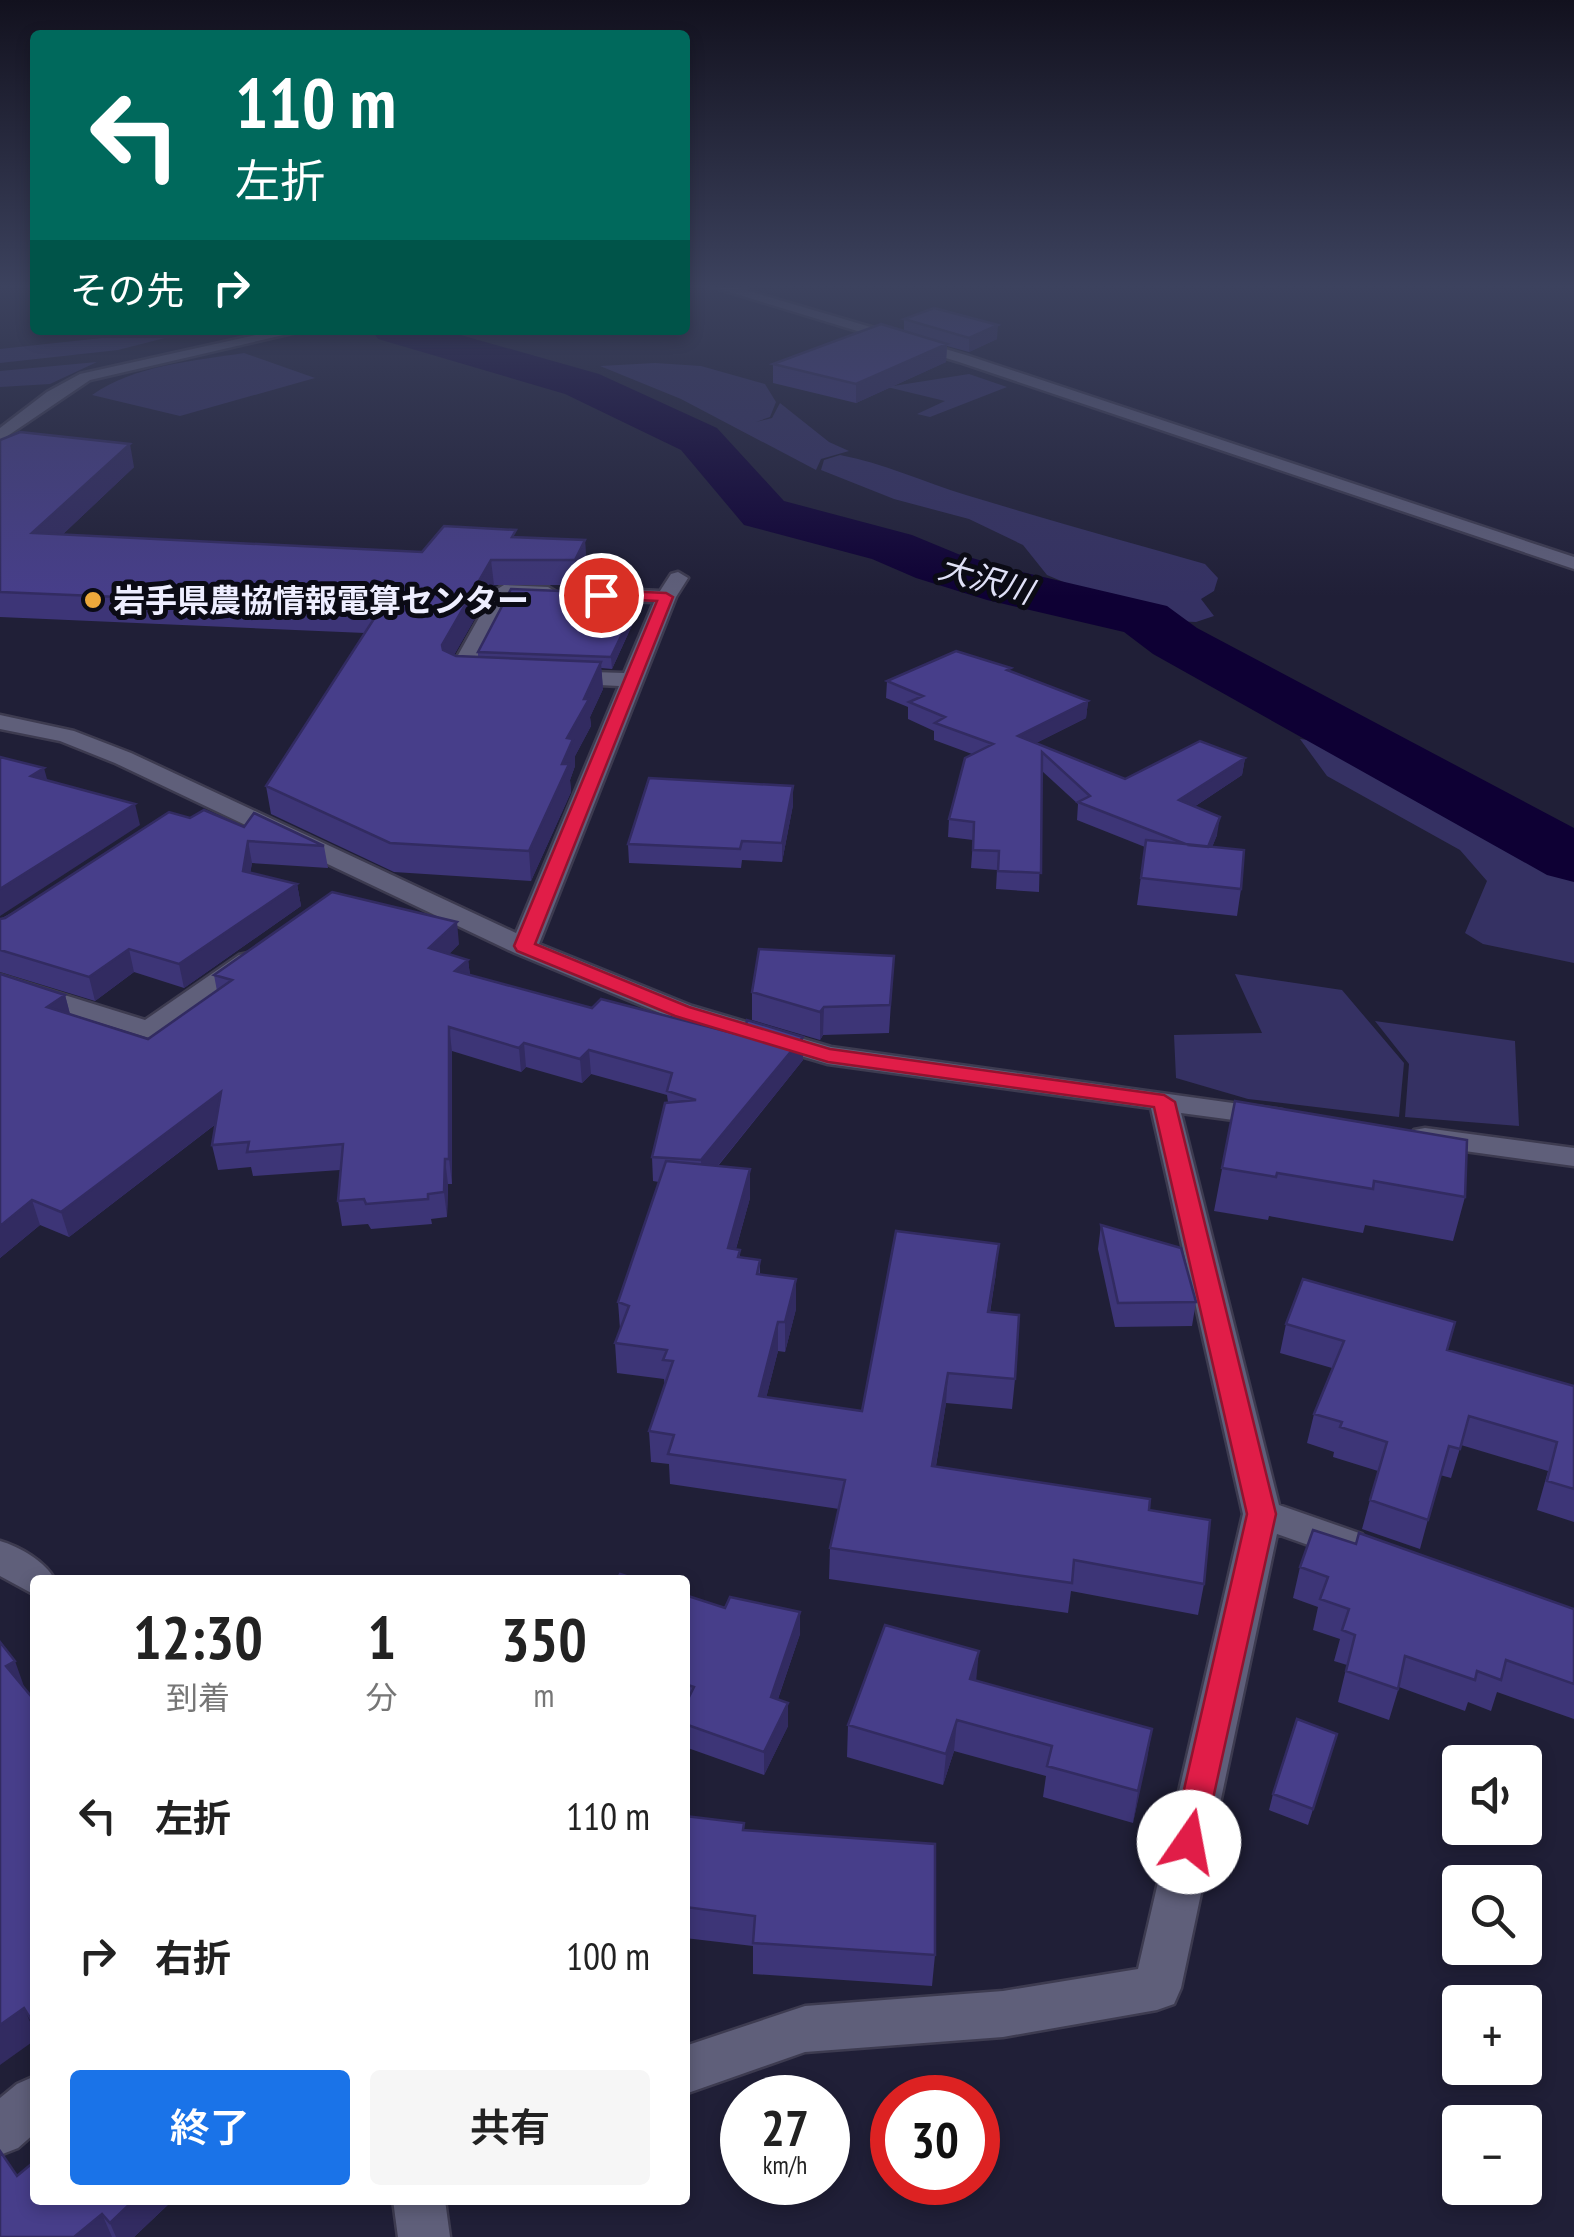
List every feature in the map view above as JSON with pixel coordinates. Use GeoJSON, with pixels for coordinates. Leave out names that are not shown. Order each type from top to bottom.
{"type":"FeatureCollection","features":[{"type":"Feature","properties":{"kind":"street"},"geometry":{"type":"LineString","coordinates":[[0,436],[66,388]]}},
{"type":"Feature","properties":{"kind":"street"},"geometry":{"type":"LineString","coordinates":[[1052,388],[1574,563]]}},
{"type":"Feature","properties":{"kind":"street"},"geometry":{"type":"LineString","coordinates":[[498,674],[459,673],[504,591],[672,588],[524,946]]}},
{"type":"Feature","properties":{"kind":"street"},"geometry":{"type":"LineString","coordinates":[[536,676],[632,680]]}},
{"type":"Feature","properties":{"kind":"street"},"geometry":{"type":"LineString","coordinates":[[0,722],[66,736],[524,946],[682,1012],[828,1055],[1301,1120]]}},
{"type":"Feature","properties":{"kind":"street"},"geometry":{"type":"LineString","coordinates":[[175,818],[206,798]]}},
{"type":"Feature","properties":{"kind":"street"},"geometry":{"type":"LineString","coordinates":[[339,896],[370,874]]}},
{"type":"Feature","properties":{"kind":"street"},"geometry":{"type":"LineString","coordinates":[[0,983],[150,1030],[276,941]]}},
{"type":"Feature","properties":{"kind":"street"},"geometry":{"type":"LineString","coordinates":[[690,2068],[805,2028],[1002,2014],[1157,1988],[1262,1514],[1164,1102]]}},
{"type":"Feature","properties":{"kind":"street"},"geometry":{"type":"LineString","coordinates":[[1398,1133],[1574,1157]]}},
{"type":"Feature","properties":{"kind":"street"},"geometry":{"type":"LineString","coordinates":[[1262,1514],[1390,1558]]}},
{"type":"Feature","properties":{"kind":"street"},"geometry":{"type":"LineString","coordinates":[[0,1556],[30,1577]]}},
{"type":"Feature","properties":{"kind":"street"},"geometry":{"type":"LineString","coordinates":[[0,2130],[30,2106]]}},
{"type":"Feature","properties":{"kind":"street"},"geometry":{"type":"LineString","coordinates":[[420,2205],[424,2237]]}},
{"type":"Feature","properties":{"kind":"shaded area"},"geometry":{"type":"Polygon","coordinates":[[[103,388],[278,388],[180,416],[92,395],[103,388]]]}},
{"type":"Feature","properties":{"kind":"shaded area"},"geometry":{"type":"Polygon","coordinates":[[[655,388],[768,388],[776,402],[770,417],[756,422],[772,418],[780,403],[829,442],[849,451],[821,459],[816,470],[655,388]]]}},
{"type":"Feature","properties":{"kind":"shaded area"},"geometry":{"type":"Polygon","coordinates":[[[893,388],[1003,388],[930,417],[917,414],[945,401],[893,388]]]}},
{"type":"Feature","properties":{"kind":"shaded area"},"geometry":{"type":"Polygon","coordinates":[[[840,455],[1205,564],[1218,578],[1214,591],[1201,599],[1214,616],[1196,622],[1173,621],[1047,575],[1023,545],[969,519],[894,499],[821,470],[824,460],[840,455]]]}},
{"type":"Feature","properties":{"kind":"shaded area"},"geometry":{"type":"Polygon","coordinates":[[[1300,739],[1316,741],[1574,879],[1574,963],[1483,944],[1465,933],[1487,881],[1460,850],[1327,776],[1300,739]]]}},
{"type":"Feature","properties":{"kind":"shaded area"},"geometry":{"type":"Polygon","coordinates":[[[1235,974],[1342,990],[1404,1063],[1399,1117],[1248,1099],[1176,1078],[1174,1035],[1262,1033],[1235,974]]]}},
{"type":"Feature","properties":{"kind":"shaded area"},"geometry":{"type":"Polygon","coordinates":[[[1375,1021],[1515,1041],[1519,1126],[1405,1117],[1409,1064],[1375,1021]]]}},
{"type":"Feature","properties":{"kind":"building"},"geometry":{"type":"Polygon","coordinates":[[[20,432],[130,444],[32,533],[422,552],[444,526],[516,530],[512,537],[585,540],[575,560],[491,560],[442,645],[443,650],[456,656],[601,662],[584,699],[589,699],[567,738],[573,739],[562,764],[569,764],[529,851],[390,843],[266,786],[381,608],[0,592],[0,440],[20,432]]]}},
{"type":"Feature","properties":{"kind":"building"},"geometry":{"type":"Polygon","coordinates":[[[511,589],[636,594],[633,600],[638,601],[611,657],[478,652],[511,589]]]}},
{"type":"Feature","properties":{"kind":"building"},"geometry":{"type":"Polygon","coordinates":[[[956,651],[1011,668],[1007,670],[1088,701],[1018,736],[1125,779],[1200,741],[1245,758],[1179,800],[1220,817],[1208,847],[1188,845],[1078,802],[1090,796],[1042,752],[1041,873],[998,871],[999,851],[973,850],[974,822],[949,819],[965,758],[993,744],[935,723],[945,717],[909,702],[923,696],[887,681],[956,651]]]}},
{"type":"Feature","properties":{"kind":"building"},"geometry":{"type":"Polygon","coordinates":[[[0,757],[44,768],[31,776],[135,804],[0,889],[0,757]]]}},
{"type":"Feature","properties":{"kind":"building"},"geometry":{"type":"Polygon","coordinates":[[[649,778],[793,786],[782,843],[742,841],[740,849],[628,844],[649,778]]]}},
{"type":"Feature","properties":{"kind":"building"},"geometry":{"type":"Polygon","coordinates":[[[204,810],[244,827],[254,813],[324,846],[248,841],[243,871],[297,884],[179,964],[129,949],[89,977],[0,950],[0,919],[169,812],[190,818],[204,810]]]}},
{"type":"Feature","properties":{"kind":"building"},"geometry":{"type":"Polygon","coordinates":[[[1146,840],[1244,850],[1241,889],[1141,878],[1146,840]]]}},
{"type":"Feature","properties":{"kind":"building"},"geometry":{"type":"Polygon","coordinates":[[[332,892],[457,922],[429,948],[468,960],[455,971],[592,1008],[601,999],[744,1036],[747,1020],[803,1037],[701,1160],[652,1157],[665,1103],[696,1100],[667,1091],[672,1073],[589,1050],[580,1059],[524,1043],[519,1048],[449,1027],[449,1159],[445,1159],[444,1192],[428,1194],[428,1199],[366,1204],[364,1199],[338,1201],[343,1144],[247,1152],[249,1142],[212,1145],[221,1092],[61,1212],[32,1200],[0,1226],[0,974],[65,995],[47,1007],[148,1039],[232,980],[214,975],[332,892]]]}},
{"type":"Feature","properties":{"kind":"building"},"geometry":{"type":"Polygon","coordinates":[[[759,949],[894,956],[890,1005],[824,1007],[820,1012],[752,992],[759,949]]]}},
{"type":"Feature","properties":{"kind":"building"},"geometry":{"type":"Polygon","coordinates":[[[1235,1101],[1467,1140],[1465,1197],[1374,1181],[1373,1189],[1222,1168],[1235,1101]]]}},
{"type":"Feature","properties":{"kind":"building"},"geometry":{"type":"Polygon","coordinates":[[[666,1161],[750,1169],[728,1248],[740,1250],[738,1257],[760,1260],[757,1274],[796,1279],[785,1322],[778,1322],[759,1396],[862,1411],[896,1231],[999,1244],[988,1312],[1019,1315],[1015,1379],[948,1373],[932,1466],[1150,1499],[1149,1510],[1210,1520],[1204,1584],[1074,1560],[1072,1583],[830,1548],[845,1480],[668,1454],[674,1435],[649,1431],[673,1361],[663,1360],[667,1350],[615,1343],[629,1306],[618,1302],[666,1161]]]}},
{"type":"Feature","properties":{"kind":"building"},"geometry":{"type":"Polygon","coordinates":[[[1101,1225],[1181,1248],[1196,1302],[1118,1303],[1101,1225]]]}},
{"type":"Feature","properties":{"kind":"building"},"geometry":{"type":"Polygon","coordinates":[[[1303,1279],[1455,1322],[1447,1350],[1574,1386],[1574,1489],[1547,1481],[1557,1442],[1469,1416],[1460,1449],[1449,1446],[1428,1520],[1370,1500],[1387,1442],[1314,1414],[1344,1341],[1286,1324],[1303,1279]]]}},
{"type":"Feature","properties":{"kind":"building"},"geometry":{"type":"Polygon","coordinates":[[[1313,1530],[1356,1544],[1359,1533],[1574,1609],[1574,1684],[1506,1660],[1501,1680],[1477,1671],[1475,1680],[1405,1656],[1398,1689],[1346,1671],[1355,1635],[1342,1630],[1349,1609],[1320,1599],[1328,1577],[1300,1567],[1313,1530]]]}},
{"type":"Feature","properties":{"kind":"building"},"geometry":{"type":"Polygon","coordinates":[[[690,1597],[725,1608],[730,1597],[800,1612],[771,1697],[788,1703],[764,1752],[690,1726],[690,1695],[694,1687],[690,1686],[690,1597]]]}},
{"type":"Feature","properties":{"kind":"building"},"geometry":{"type":"Polygon","coordinates":[[[885,1625],[979,1651],[970,1679],[1152,1729],[1138,1791],[1047,1766],[1052,1746],[957,1720],[946,1754],[848,1725],[885,1625]]]}},
{"type":"Feature","properties":{"kind":"building"},"geometry":{"type":"Polygon","coordinates":[[[0,1642],[15,1661],[6,1666],[30,1695],[30,2018],[24,2008],[0,2025],[0,1642]]]}},
{"type":"Feature","properties":{"kind":"building"},"geometry":{"type":"Polygon","coordinates":[[[1297,1719],[1337,1734],[1313,1809],[1273,1794],[1297,1719]]]}},
{"type":"Feature","properties":{"kind":"building"},"geometry":{"type":"Polygon","coordinates":[[[690,1817],[744,1823],[743,1830],[935,1844],[935,1955],[753,1943],[755,1916],[690,1908],[690,1817]]]}},
{"type":"Feature","properties":{"kind":"building"},"geometry":{"type":"Polygon","coordinates":[[[0,2151],[17,2176],[30,2165],[30,2205],[129,2205],[110,2223],[102,2214],[74,2237],[0,2237],[0,2151]]]}},
{"type":"Feature","properties":{"kind":"waterway","name":"大沢川"},"geometry":{"type":"LineString","coordinates":[[591,388],[699,439],[764,513],[892,547],[937,566],[1008,587],[1145,619],[1175,641],[1574,859]]}},
{"type":"Feature","properties":{"kind":"place","name":"岩手県農協情報電算センター"},"geometry":{"type":"Point","coordinates":[93,600]}},
{"type":"Feature","properties":{"kind":"route"},"geometry":{"type":"LineString","coordinates":[[601,595],[666,597],[524,946],[682,1012],[828,1055],[1164,1102],[1184,1200],[1262,1514],[1189,1842]]}}]}
